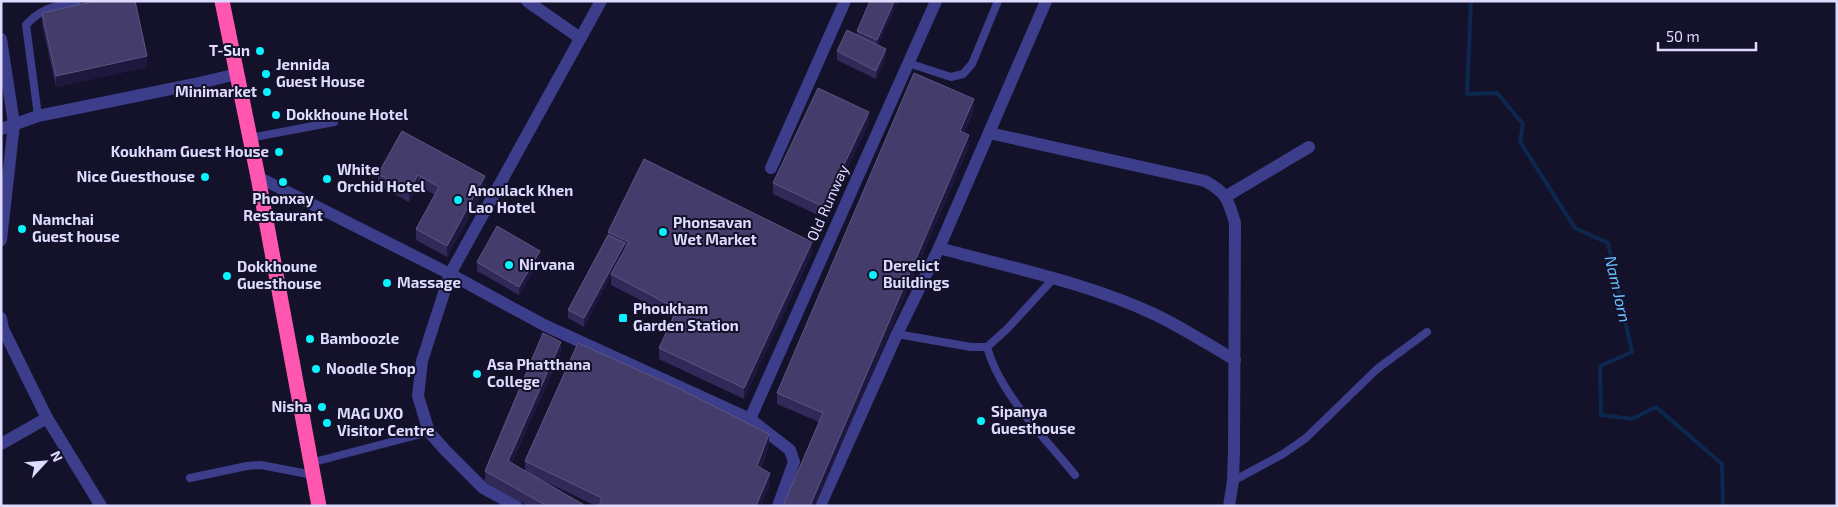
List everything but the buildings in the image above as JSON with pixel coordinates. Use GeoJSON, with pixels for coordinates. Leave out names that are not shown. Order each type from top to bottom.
{"type":"FeatureCollection","features":[{"type":"Feature","properties":{"kind":"highway"},"geometry":{"type":"LineString","coordinates":[[222,1],[258,177],[319,506]]}},
{"type":"Feature","properties":{"kind":"street"},"geometry":{"type":"LineString","coordinates":[[527,1],[580,38]]}},
{"type":"Feature","properties":{"kind":"street"},"geometry":{"type":"LineString","coordinates":[[516,506],[483,488],[444,450],[429,432],[418,396],[422,361],[450,274],[601,1]]}},
{"type":"Feature","properties":{"kind":"street"},"geometry":{"type":"LineString","coordinates":[[771,168],[845,1]]}},
{"type":"Feature","properties":{"kind":"street","name":"Old Runway"},"geometry":{"type":"LineString","coordinates":[[750,419],[936,1]]}},
{"type":"Feature","properties":{"kind":"street"},"geometry":{"type":"LineString","coordinates":[[820,506],[897,334],[939,248],[1046,1]]}},
{"type":"Feature","properties":{"kind":"street"},"geometry":{"type":"LineString","coordinates":[[1,39],[14,124],[1,240]]}},
{"type":"Feature","properties":{"kind":"street"},"geometry":{"type":"LineString","coordinates":[[1,130],[38,116],[237,74]]}},
{"type":"Feature","properties":{"kind":"street"},"geometry":{"type":"LineString","coordinates":[[989,133],[1205,182],[1219,189],[1229,201],[1236,223],[1233,481],[1229,506]]}},
{"type":"Feature","properties":{"kind":"street"},"geometry":{"type":"LineString","coordinates":[[1225,197],[1309,148]]}},
{"type":"Feature","properties":{"kind":"street"},"geometry":{"type":"LineString","coordinates":[[258,177],[450,274],[544,325],[750,419],[790,450],[794,462],[778,506]]}},
{"type":"Feature","properties":{"kind":"street"},"geometry":{"type":"LineString","coordinates":[[939,248],[1108,296],[1156,315],[1235,360]]}},
{"type":"Feature","properties":{"kind":"street"},"geometry":{"type":"LineString","coordinates":[[1,318],[3,329],[47,418],[101,506]]}},
{"type":"Feature","properties":{"kind":"street"},"geometry":{"type":"LineString","coordinates":[[1,444],[47,418]]}},
{"type":"Feature","properties":{"kind":"lane"},"geometry":{"type":"LineString","coordinates":[[38,116],[26,24],[34,16],[50,7],[77,1]]}},
{"type":"Feature","properties":{"kind":"lane"},"geometry":{"type":"LineString","coordinates":[[908,63],[951,77],[963,74],[972,64],[998,1]]}},
{"type":"Feature","properties":{"kind":"lane"},"geometry":{"type":"LineString","coordinates":[[250,138],[334,122]]}},
{"type":"Feature","properties":{"kind":"lane"},"geometry":{"type":"LineString","coordinates":[[897,334],[971,347],[987,347],[1008,330],[1052,279]]}},
{"type":"Feature","properties":{"kind":"lane"},"geometry":{"type":"LineString","coordinates":[[1233,481],[1283,454],[1306,438],[1377,369],[1427,332]]}},
{"type":"Feature","properties":{"kind":"lane"},"geometry":{"type":"LineString","coordinates":[[987,347],[992,363],[1005,388],[1075,475]]}},
{"type":"Feature","properties":{"kind":"lane"},"geometry":{"type":"LineString","coordinates":[[190,478],[247,466],[261,465],[312,469],[429,432]]}},
{"type":"Feature","properties":{"kind":"waterway","name":"Nam Jorn"},"geometry":{"type":"LineString","coordinates":[[1471,1],[1467,94],[1497,93],[1523,124],[1520,142],[1575,228],[1608,243],[1632,352],[1600,366],[1601,415],[1632,419],[1656,407],[1722,464],[1723,506]]}},
{"type":"Feature","properties":{"kind":"place","name":"T-Sun"},"geometry":{"type":"Point","coordinates":[260,51]}},
{"type":"Feature","properties":{"kind":"place","name":"Jennida Guest House"},"geometry":{"type":"Point","coordinates":[266,74]}},
{"type":"Feature","properties":{"kind":"place","name":"Minimarket"},"geometry":{"type":"Point","coordinates":[267,92]}},
{"type":"Feature","properties":{"kind":"place","name":"Dokkhoune Hotel"},"geometry":{"type":"Point","coordinates":[276,115]}},
{"type":"Feature","properties":{"kind":"place","name":"Koukham Guest House"},"geometry":{"type":"Point","coordinates":[279,152]}},
{"type":"Feature","properties":{"kind":"place","name":"Nice Guesthouse"},"geometry":{"type":"Point","coordinates":[205,177]}},
{"type":"Feature","properties":{"kind":"place","name":"White Orchid Hotel"},"geometry":{"type":"Point","coordinates":[327,179]}},
{"type":"Feature","properties":{"kind":"place","name":"Phonxay Restaurant"},"geometry":{"type":"Point","coordinates":[283,182]}},
{"type":"Feature","properties":{"kind":"place","name":"Anoulack Khen Lao Hotel"},"geometry":{"type":"Point","coordinates":[458,200]}},
{"type":"Feature","properties":{"kind":"place","name":"Namchai Guest house"},"geometry":{"type":"Point","coordinates":[22,229]}},
{"type":"Feature","properties":{"kind":"place","name":"Phonsavan Wet Market"},"geometry":{"type":"Point","coordinates":[663,232]}},
{"type":"Feature","properties":{"kind":"place","name":"Nirvana"},"geometry":{"type":"Point","coordinates":[509,265]}},
{"type":"Feature","properties":{"kind":"place","name":"Derelict Buildings"},"geometry":{"type":"Point","coordinates":[873,275]}},
{"type":"Feature","properties":{"kind":"place","name":"Dokkhoune Guesthouse"},"geometry":{"type":"Point","coordinates":[227,276]}},
{"type":"Feature","properties":{"kind":"place","name":"Massage"},"geometry":{"type":"Point","coordinates":[387,283]}},
{"type":"Feature","properties":{"kind":"place","name":"Phoukham Garden Station"},"geometry":{"type":"Point","coordinates":[623,318]}},
{"type":"Feature","properties":{"kind":"place","name":"Bamboozle"},"geometry":{"type":"Point","coordinates":[310,339]}},
{"type":"Feature","properties":{"kind":"place","name":"Noodle Shop"},"geometry":{"type":"Point","coordinates":[316,369]}},
{"type":"Feature","properties":{"kind":"place","name":"Asa Phatthana College"},"geometry":{"type":"Point","coordinates":[477,374]}},
{"type":"Feature","properties":{"kind":"place","name":"Nisha"},"geometry":{"type":"Point","coordinates":[322,407]}},
{"type":"Feature","properties":{"kind":"place","name":"Sipanya Guesthouse"},"geometry":{"type":"Point","coordinates":[981,421]}},
{"type":"Feature","properties":{"kind":"place","name":"MAG UXO Visitor Centre"},"geometry":{"type":"Point","coordinates":[327,423]}}]}
